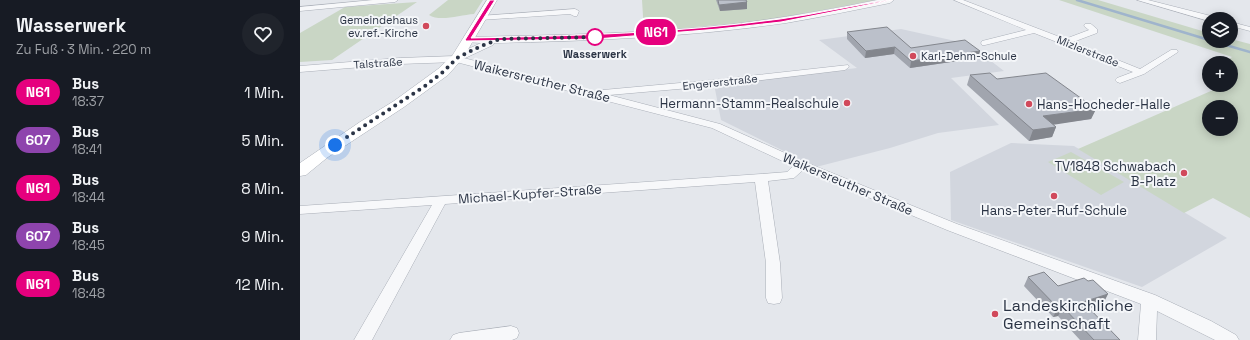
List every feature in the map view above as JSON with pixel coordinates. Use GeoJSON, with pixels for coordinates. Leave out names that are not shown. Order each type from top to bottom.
{"type":"FeatureCollection","features":[{"type":"Feature","properties":{"kind":"main road"},"geometry":{"type":"LineString","coordinates":[[300,171],[322,154],[425,86],[443,72],[457,58],[492,0]]}},
{"type":"Feature","properties":{"kind":"street"},"geometry":{"type":"LineString","coordinates":[[300,9],[395,0]]}},
{"type":"Feature","properties":{"kind":"street"},"geometry":{"type":"LineString","coordinates":[[468,40],[596,37],[724,27],[781,20],[890,0]]}},
{"type":"Feature","properties":{"kind":"street","name":"Mizlerstraße"},"geometry":{"type":"LineString","coordinates":[[957,0],[1141,72]]}},
{"type":"Feature","properties":{"kind":"street"},"geometry":{"type":"LineString","coordinates":[[1140,0],[1202,16]]}},
{"type":"Feature","properties":{"kind":"street"},"geometry":{"type":"LineString","coordinates":[[480,18],[575,13],[578,1]]}},
{"type":"Feature","properties":{"kind":"street"},"geometry":{"type":"LineString","coordinates":[[1066,42],[1094,31],[1088,26]]}},
{"type":"Feature","properties":{"kind":"street"},"geometry":{"type":"LineString","coordinates":[[1238,26],[1250,29]]}},
{"type":"Feature","properties":{"kind":"street"},"geometry":{"type":"LineString","coordinates":[[984,43],[1035,30]]}},
{"type":"Feature","properties":{"kind":"street"},"geometry":{"type":"LineString","coordinates":[[457,58],[481,46],[500,39]]}},
{"type":"Feature","properties":{"kind":"street","name":"Mizlerstraße"},"geometry":{"type":"LineString","coordinates":[[1120,80],[1141,72],[1174,52]]}},
{"type":"Feature","properties":{"kind":"street","name":"Talstraße"},"geometry":{"type":"LineString","coordinates":[[300,69],[457,58]]}},
{"type":"Feature","properties":{"kind":"street","name":"Waikersreuther Straße"},"geometry":{"type":"LineString","coordinates":[[457,58],[716,126],[801,165],[952,227],[1149,300],[1205,326],[1230,340]]}},
{"type":"Feature","properties":{"kind":"street","name":"Engererstraße"},"geometry":{"type":"LineString","coordinates":[[594,94],[713,83],[845,68]]}},
{"type":"Feature","properties":{"kind":"street","name":"Michael-Kupfer-Straße"},"geometry":{"type":"LineString","coordinates":[[300,210],[761,178],[790,175],[801,165]]}},
{"type":"Feature","properties":{"kind":"street"},"geometry":{"type":"LineString","coordinates":[[761,178],[773,263],[774,298]]}},
{"type":"Feature","properties":{"kind":"street"},"geometry":{"type":"LineString","coordinates":[[363,340],[441,200]]}},
{"type":"Feature","properties":{"kind":"street"},"geometry":{"type":"LineString","coordinates":[[1147,340],[1149,300]]}},
{"type":"Feature","properties":{"kind":"street"},"geometry":{"type":"LineString","coordinates":[[459,340],[511,333]]}},
{"type":"Feature","properties":{"kind":"shaded area","name":"Hermann-Stamm-Realschule"},"geometry":{"type":"Polygon","coordinates":[[[901,29],[969,44],[1004,71],[951,78],[999,125],[938,133],[890,148],[816,167],[721,120],[714,84],[857,68],[819,40],[901,29]]]}},
{"type":"Feature","properties":{"kind":"shaded area","name":"Hans-Peter-Ruf-Schule"},"geometry":{"type":"Polygon","coordinates":[[[1011,143],[1074,146],[1227,238],[1142,287],[951,220],[950,172],[1011,143]]]}},
{"type":"Feature","properties":{"kind":"green space"},"geometry":{"type":"Polygon","coordinates":[[[448,0],[483,0],[474,14],[444,18],[429,15],[448,0]]]}},
{"type":"Feature","properties":{"kind":"green space"},"geometry":{"type":"Polygon","coordinates":[[[642,0],[876,0],[765,20],[644,32],[642,0]]]}},
{"type":"Feature","properties":{"kind":"green space","name":"TV1848 Schwabach B-Platz"},"geometry":{"type":"Polygon","coordinates":[[[1059,0],[1098,0],[1202,31],[1202,47],[1059,0]]]}},
{"type":"Feature","properties":{"kind":"green space"},"geometry":{"type":"Polygon","coordinates":[[[417,2],[332,60],[300,62],[300,33],[345,7],[417,2]]]}},
{"type":"Feature","properties":{"kind":"green space","name":"TV1848 Schwabach B-Platz"},"geometry":{"type":"Polygon","coordinates":[[[1238,41],[1250,44],[1250,218],[1213,198],[1184,213],[1078,149],[1209,92],[1238,92],[1238,56],[1229,56],[1205,48],[1238,48],[1238,41]]]}},
{"type":"Feature","properties":{"kind":"green space"},"geometry":{"type":"Polygon","coordinates":[[[1071,152],[1124,182],[1101,195],[1048,162],[1071,152]]]}},
{"type":"Feature","properties":{"kind":"building"},"geometry":{"type":"Polygon","coordinates":[[[718,0],[746,0],[747,2],[719,5],[718,0]]]}},
{"type":"Feature","properties":{"kind":"building"},"geometry":{"type":"Polygon","coordinates":[[[887,27],[911,48],[965,40],[980,51],[911,61],[895,47],[866,51],[847,32],[887,27]]]}},
{"type":"Feature","properties":{"kind":"building","name":"Hans-Hocheder-Halle"},"geometry":{"type":"Polygon","coordinates":[[[990,73],[997,79],[1046,73],[1096,109],[1043,116],[1056,127],[1033,130],[970,75],[990,73]]]}},
{"type":"Feature","properties":{"kind":"building"},"geometry":{"type":"Polygon","coordinates":[[[1044,272],[1058,286],[1084,278],[1088,281],[1093,280],[1108,294],[1083,302],[1120,340],[1094,340],[1063,307],[1058,308],[1028,277],[1044,272]]]}},
{"type":"Feature","properties":{"kind":"waterway"},"geometry":{"type":"LineString","coordinates":[[1077,0],[1202,38]]}},
{"type":"Feature","properties":{"kind":"waterway"},"geometry":{"type":"LineString","coordinates":[[1236,48],[1250,52]]}},
{"type":"Feature","properties":{"kind":"bus line","name":"N61"},"geometry":{"type":"LineString","coordinates":[[493,0],[480,18],[468,40],[535,40],[718,28],[770,22],[833,12],[890,0]]}},
{"type":"Feature","properties":{"kind":"place","name":"Gemeindehaus ev.ref.-Kirche"},"geometry":{"type":"Point","coordinates":[426,26]}},
{"type":"Feature","properties":{"kind":"place","name":"Wasserwerk"},"geometry":{"type":"Point","coordinates":[595,37]}},
{"type":"Feature","properties":{"kind":"place","name":"Karl-Dehm-Schule"},"geometry":{"type":"Point","coordinates":[913,56]}},
{"type":"Feature","properties":{"kind":"place","name":"Hermann-Stamm-Realschule"},"geometry":{"type":"Point","coordinates":[847,103]}},
{"type":"Feature","properties":{"kind":"place","name":"Hans-Hocheder-Halle"},"geometry":{"type":"Point","coordinates":[1029,104]}},
{"type":"Feature","properties":{"kind":"place","name":"TV1848 Schwabach B-Platz"},"geometry":{"type":"Point","coordinates":[1184,173]}},
{"type":"Feature","properties":{"kind":"place","name":"Hans-Peter-Ruf-Schule"},"geometry":{"type":"Point","coordinates":[1054,196]}},
{"type":"Feature","properties":{"kind":"place","name":"Landeskirchliche Gemeinschaft"},"geometry":{"type":"Point","coordinates":[995,314]}},
{"type":"Feature","properties":{"kind":"route"},"geometry":{"type":"LineString","coordinates":[[335,145],[425,86],[443,72],[457,58],[487,43],[500,39],[535,40],[595,37]]}}]}
